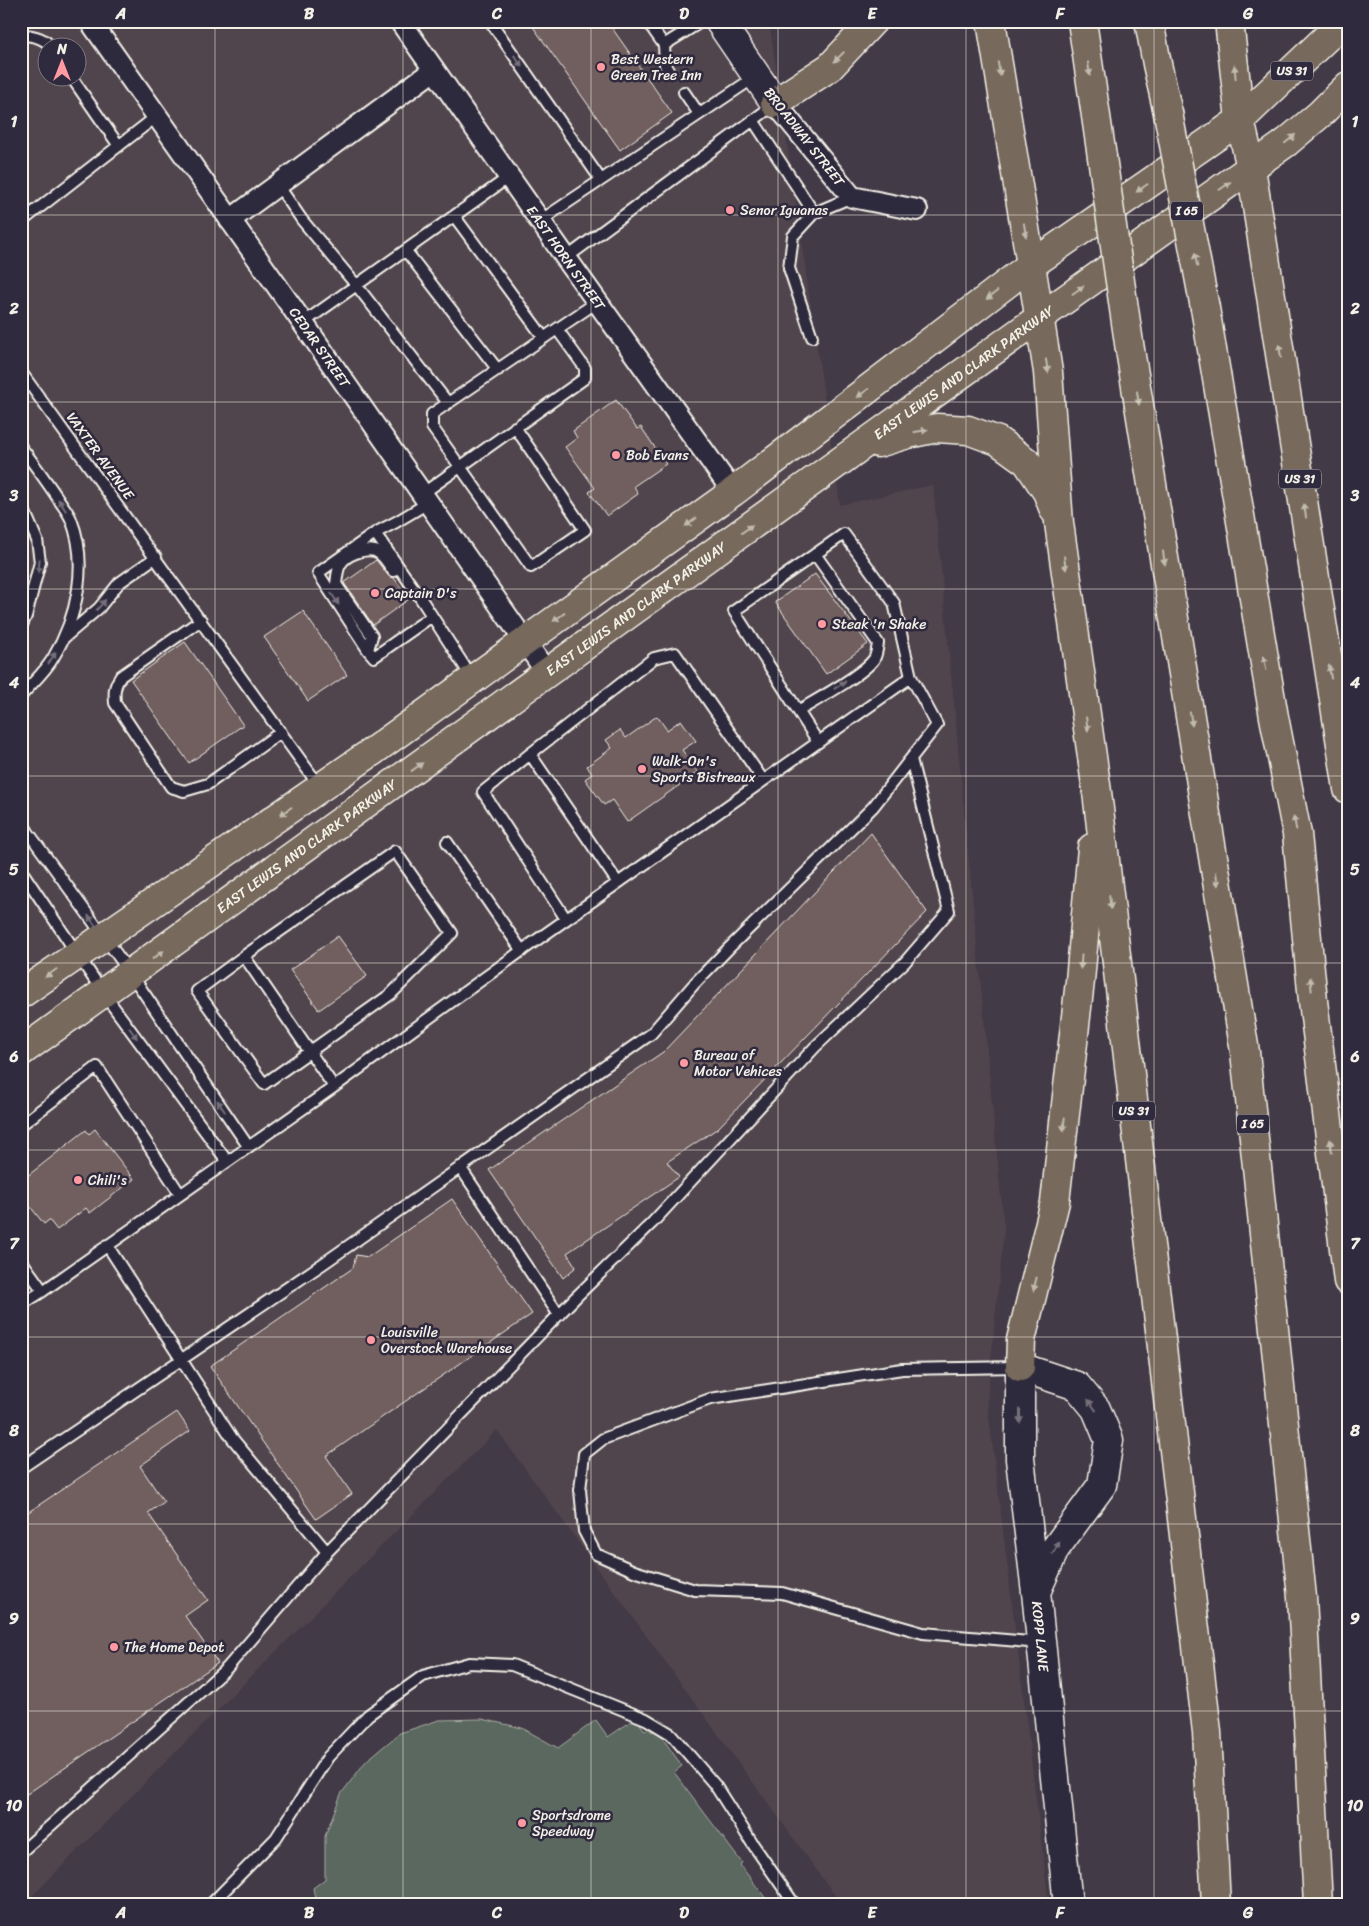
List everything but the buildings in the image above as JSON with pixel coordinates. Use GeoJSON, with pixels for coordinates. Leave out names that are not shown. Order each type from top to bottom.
{"type":"FeatureCollection","features":[{"type":"Feature","properties":{"kind":"main road"},"geometry":{"type":"LineString","coordinates":[[775,103],[830,66],[873,21]]}},
{"type":"Feature","properties":{"kind":"main road"},"geometry":{"type":"LineString","coordinates":[[21,994],[321,787],[526,642],[733,492],[1031,265],[991,21]]}},
{"type":"Feature","properties":{"kind":"main road","name":"I 65"},"geometry":{"type":"LineString","coordinates":[[1082,21],[1130,350],[1245,1052],[1302,1597],[1318,1905]]}},
{"type":"Feature","properties":{"kind":"main road","name":"I 65"},"geometry":{"type":"LineString","coordinates":[[1149,21],[1205,308],[1274,717],[1297,834],[1313,1001],[1348,1281]]}},
{"type":"Feature","properties":{"kind":"main road"},"geometry":{"type":"LineString","coordinates":[[1156,21],[1157,64]]}},
{"type":"Feature","properties":{"kind":"main road"},"geometry":{"type":"LineString","coordinates":[[1230,21],[1240,120],[1251,168]]}},
{"type":"Feature","properties":{"kind":"main road","name":"US 31"},"geometry":{"type":"LineString","coordinates":[[1216,1905],[1207,1732],[1097,792],[1060,523],[1048,372],[1031,265],[1240,120],[1344,21]]}},
{"type":"Feature","properties":{"kind":"main road","name":"EAST LEWIS AND CLARK PARKWAY"},"geometry":{"type":"LineString","coordinates":[[21,1052],[1039,318],[1287,142],[1320,114],[1348,86]]}},
{"type":"Feature","properties":{"kind":"main road","name":"US 31"},"geometry":{"type":"LineString","coordinates":[[1251,168],[1348,789]]}},
{"type":"Feature","properties":{"kind":"main road"},"geometry":{"type":"LineString","coordinates":[[858,449],[908,434],[937,428],[968,430],[998,441],[1027,462],[1046,492],[1060,523]]}},
{"type":"Feature","properties":{"kind":"main road"},"geometry":{"type":"LineString","coordinates":[[1020,1367],[1021,1340],[1055,1202],[1080,981],[1097,792]]}},
{"type":"Feature","properties":{"kind":"street","name":"CEDAR STREET"},"geometry":{"type":"LineString","coordinates":[[90,21],[547,673]]}},
{"type":"Feature","properties":{"kind":"street","name":"EAST HORN STREET"},"geometry":{"type":"LineString","coordinates":[[400,21],[733,492]]}},
{"type":"Feature","properties":{"kind":"street","name":"BROADWAY STREET"},"geometry":{"type":"LineString","coordinates":[[719,21],[775,103],[852,197],[917,210]]}},
{"type":"Feature","properties":{"kind":"street"},"geometry":{"type":"LineString","coordinates":[[230,220],[434,70]]}},
{"type":"Feature","properties":{"kind":"street"},"geometry":{"type":"LineString","coordinates":[[1020,1367],[1077,1386],[1096,1409],[1109,1440],[1102,1485],[1055,1549],[1036,1592]]}},
{"type":"Feature","properties":{"kind":"street","name":"KOPP LANE"},"geometry":{"type":"LineString","coordinates":[[1020,1367],[1020,1459],[1036,1592],[1068,1905]]}},
{"type":"Feature","properties":{"kind":"lane"},"geometry":{"type":"LineString","coordinates":[[490,21],[602,180]]}},
{"type":"Feature","properties":{"kind":"lane"},"geometry":{"type":"LineString","coordinates":[[647,21],[664,46],[665,64],[668,70]]}},
{"type":"Feature","properties":{"kind":"lane"},"geometry":{"type":"LineString","coordinates":[[664,46],[702,21]]}},
{"type":"Feature","properties":{"kind":"lane"},"geometry":{"type":"LineString","coordinates":[[21,35],[32,35],[38,38]]}},
{"type":"Feature","properties":{"kind":"lane"},"geometry":{"type":"LineString","coordinates":[[540,221],[757,76]]}},
{"type":"Feature","properties":{"kind":"lane"},"geometry":{"type":"LineString","coordinates":[[79,88],[119,146]]}},
{"type":"Feature","properties":{"kind":"lane"},"geometry":{"type":"LineString","coordinates":[[684,92],[699,114]]}},
{"type":"Feature","properties":{"kind":"lane"},"geometry":{"type":"LineString","coordinates":[[566,258],[775,103]]}},
{"type":"Feature","properties":{"kind":"lane"},"geometry":{"type":"LineString","coordinates":[[21,222],[157,116]]}},
{"type":"Feature","properties":{"kind":"lane"},"geometry":{"type":"LineString","coordinates":[[753,120],[814,213]]}},
{"type":"Feature","properties":{"kind":"lane"},"geometry":{"type":"LineString","coordinates":[[303,323],[509,177]]}},
{"type":"Feature","properties":{"kind":"lane"},"geometry":{"type":"LineString","coordinates":[[278,185],[302,220],[357,286],[448,403]]}},
{"type":"Feature","properties":{"kind":"lane"},"geometry":{"type":"LineString","coordinates":[[812,337],[789,268],[793,236],[814,213],[852,197]]}},
{"type":"Feature","properties":{"kind":"lane"},"geometry":{"type":"LineString","coordinates":[[455,216],[544,338]]}},
{"type":"Feature","properties":{"kind":"lane"},"geometry":{"type":"LineString","coordinates":[[406,251],[498,370]]}},
{"type":"Feature","properties":{"kind":"lane"},"geometry":{"type":"LineString","coordinates":[[516,427],[585,530],[531,567],[432,426],[432,414],[597,302]]}},
{"type":"Feature","properties":{"kind":"lane"},"geometry":{"type":"LineString","coordinates":[[432,616],[374,657],[318,573],[375,533],[396,522],[460,467],[585,378],[585,368],[557,329]]}},
{"type":"Feature","properties":{"kind":"lane","name":"VAXTER AVENUE"},"geometry":{"type":"LineString","coordinates":[[21,372],[321,787]]}},
{"type":"Feature","properties":{"kind":"lane"},"geometry":{"type":"LineString","coordinates":[[21,447],[70,518],[75,532],[79,564],[79,581],[65,638],[52,660],[21,696]]}},
{"type":"Feature","properties":{"kind":"lane"},"geometry":{"type":"LineString","coordinates":[[21,503],[37,540],[40,562],[26,616],[21,627]]}},
{"type":"Feature","properties":{"kind":"lane"},"geometry":{"type":"LineString","coordinates":[[375,533],[473,679]]}},
{"type":"Feature","properties":{"kind":"lane"},"geometry":{"type":"LineString","coordinates":[[21,1468],[324,1263],[650,1034],[695,983],[735,942],[874,807],[936,725],[911,677],[894,603],[844,534],[734,611],[818,742]]}},
{"type":"Feature","properties":{"kind":"lane"},"geometry":{"type":"LineString","coordinates":[[368,650],[372,636],[336,584],[341,563],[357,552],[375,551],[384,558],[413,598],[421,599]]}},
{"type":"Feature","properties":{"kind":"lane"},"geometry":{"type":"LineString","coordinates":[[798,711],[870,664],[876,656],[878,644],[815,554]]}},
{"type":"Feature","properties":{"kind":"lane"},"geometry":{"type":"LineString","coordinates":[[65,638],[99,608],[120,583],[156,557]]}},
{"type":"Feature","properties":{"kind":"lane"},"geometry":{"type":"LineString","coordinates":[[201,620],[121,676],[114,691],[115,704],[171,788],[184,791],[208,784],[281,732]]}},
{"type":"Feature","properties":{"kind":"lane"},"geometry":{"type":"LineString","coordinates":[[566,919],[483,792],[654,658],[675,652],[764,780]]}},
{"type":"Feature","properties":{"kind":"lane"},"geometry":{"type":"LineString","coordinates":[[21,1305],[334,1086],[566,919],[911,677]]}},
{"type":"Feature","properties":{"kind":"lane"},"geometry":{"type":"LineString","coordinates":[[530,754],[618,883]]}},
{"type":"Feature","properties":{"kind":"lane"},"geometry":{"type":"LineString","coordinates":[[21,1852],[227,1668],[327,1552],[559,1314],[652,1223],[815,1047],[905,962],[949,911],[911,759]]}},
{"type":"Feature","properties":{"kind":"lane"},"geometry":{"type":"LineString","coordinates":[[21,820],[103,938],[131,974],[248,1146]]}},
{"type":"Feature","properties":{"kind":"lane"},"geometry":{"type":"LineString","coordinates":[[447,842],[522,951]]}},
{"type":"Feature","properties":{"kind":"lane"},"geometry":{"type":"LineString","coordinates":[[395,852],[452,933],[391,994],[264,1084],[196,991],[244,956],[395,852]]}},
{"type":"Feature","properties":{"kind":"lane"},"geometry":{"type":"LineString","coordinates":[[21,870],[104,994],[227,1161]]}},
{"type":"Feature","properties":{"kind":"lane"},"geometry":{"type":"LineString","coordinates":[[244,956],[334,1086]]}},
{"type":"Feature","properties":{"kind":"lane"},"geometry":{"type":"LineString","coordinates":[[21,1125],[97,1067],[180,1194]]}},
{"type":"Feature","properties":{"kind":"lane"},"geometry":{"type":"LineString","coordinates":[[460,1166],[559,1314]]}},
{"type":"Feature","properties":{"kind":"lane"},"geometry":{"type":"LineString","coordinates":[[107,1245],[182,1358],[232,1438],[327,1552]]}},
{"type":"Feature","properties":{"kind":"lane"},"geometry":{"type":"LineString","coordinates":[[21,1260],[43,1291]]}},
{"type":"Feature","properties":{"kind":"lane"},"geometry":{"type":"LineString","coordinates":[[1020,1367],[902,1370],[710,1399],[603,1439],[584,1454],[580,1490],[584,1530],[596,1554],[634,1571],[695,1590],[782,1594],[923,1633],[1041,1643]]}},
{"type":"Feature","properties":{"kind":"lane"},"geometry":{"type":"LineString","coordinates":[[210,1905],[276,1838],[328,1757],[368,1715],[423,1676],[469,1663],[512,1665],[646,1719],[671,1734],[716,1785],[752,1843],[795,1905]]}},
{"type":"Feature","properties":{"kind":"shaded area"},"geometry":{"type":"Polygon","coordinates":[[[21,21],[769,21],[840,505],[933,485],[1004,1229],[987,1401],[1049,1905],[842,1905],[497,1430],[21,1905],[21,21]]]}},
{"type":"Feature","properties":{"kind":"green space","name":"Sportsdrome Speedway"},"geometry":{"type":"Polygon","coordinates":[[[636,1718],[645,1731],[649,1728],[652,1732],[656,1729],[682,1766],[674,1772],[742,1863],[740,1865],[767,1900],[769,1898],[774,1905],[316,1905],[313,1888],[325,1879],[325,1836],[341,1794],[366,1761],[400,1733],[439,1720],[482,1719],[522,1728],[558,1748],[596,1720],[608,1737],[636,1718]]]}},
{"type":"Feature","properties":{"kind":"place","name":"Best Western Green Tree Inn"},"geometry":{"type":"Point","coordinates":[601,67]}},
{"type":"Feature","properties":{"kind":"place","name":"Senor Iguanas"},"geometry":{"type":"Point","coordinates":[730,210]}},
{"type":"Feature","properties":{"kind":"place","name":"Bob Evans"},"geometry":{"type":"Point","coordinates":[616,455]}},
{"type":"Feature","properties":{"kind":"place","name":"Captain D's"},"geometry":{"type":"Point","coordinates":[375,593]}},
{"type":"Feature","properties":{"kind":"place","name":"Steak 'n Shake"},"geometry":{"type":"Point","coordinates":[822,624]}},
{"type":"Feature","properties":{"kind":"place","name":"Walk-On's Sports Bistreaux"},"geometry":{"type":"Point","coordinates":[642,769]}},
{"type":"Feature","properties":{"kind":"place","name":"Bureau of Motor Vehices"},"geometry":{"type":"Point","coordinates":[684,1063]}},
{"type":"Feature","properties":{"kind":"place","name":"Chili's"},"geometry":{"type":"Point","coordinates":[78,1180]}},
{"type":"Feature","properties":{"kind":"place","name":"Louisville Overstock Warehouse"},"geometry":{"type":"Point","coordinates":[371,1340]}},
{"type":"Feature","properties":{"kind":"place","name":"The Home Depot"},"geometry":{"type":"Point","coordinates":[114,1647]}},
{"type":"Feature","properties":{"kind":"place","name":"Sportsdrome Speedway"},"geometry":{"type":"Point","coordinates":[522,1823]}}]}
